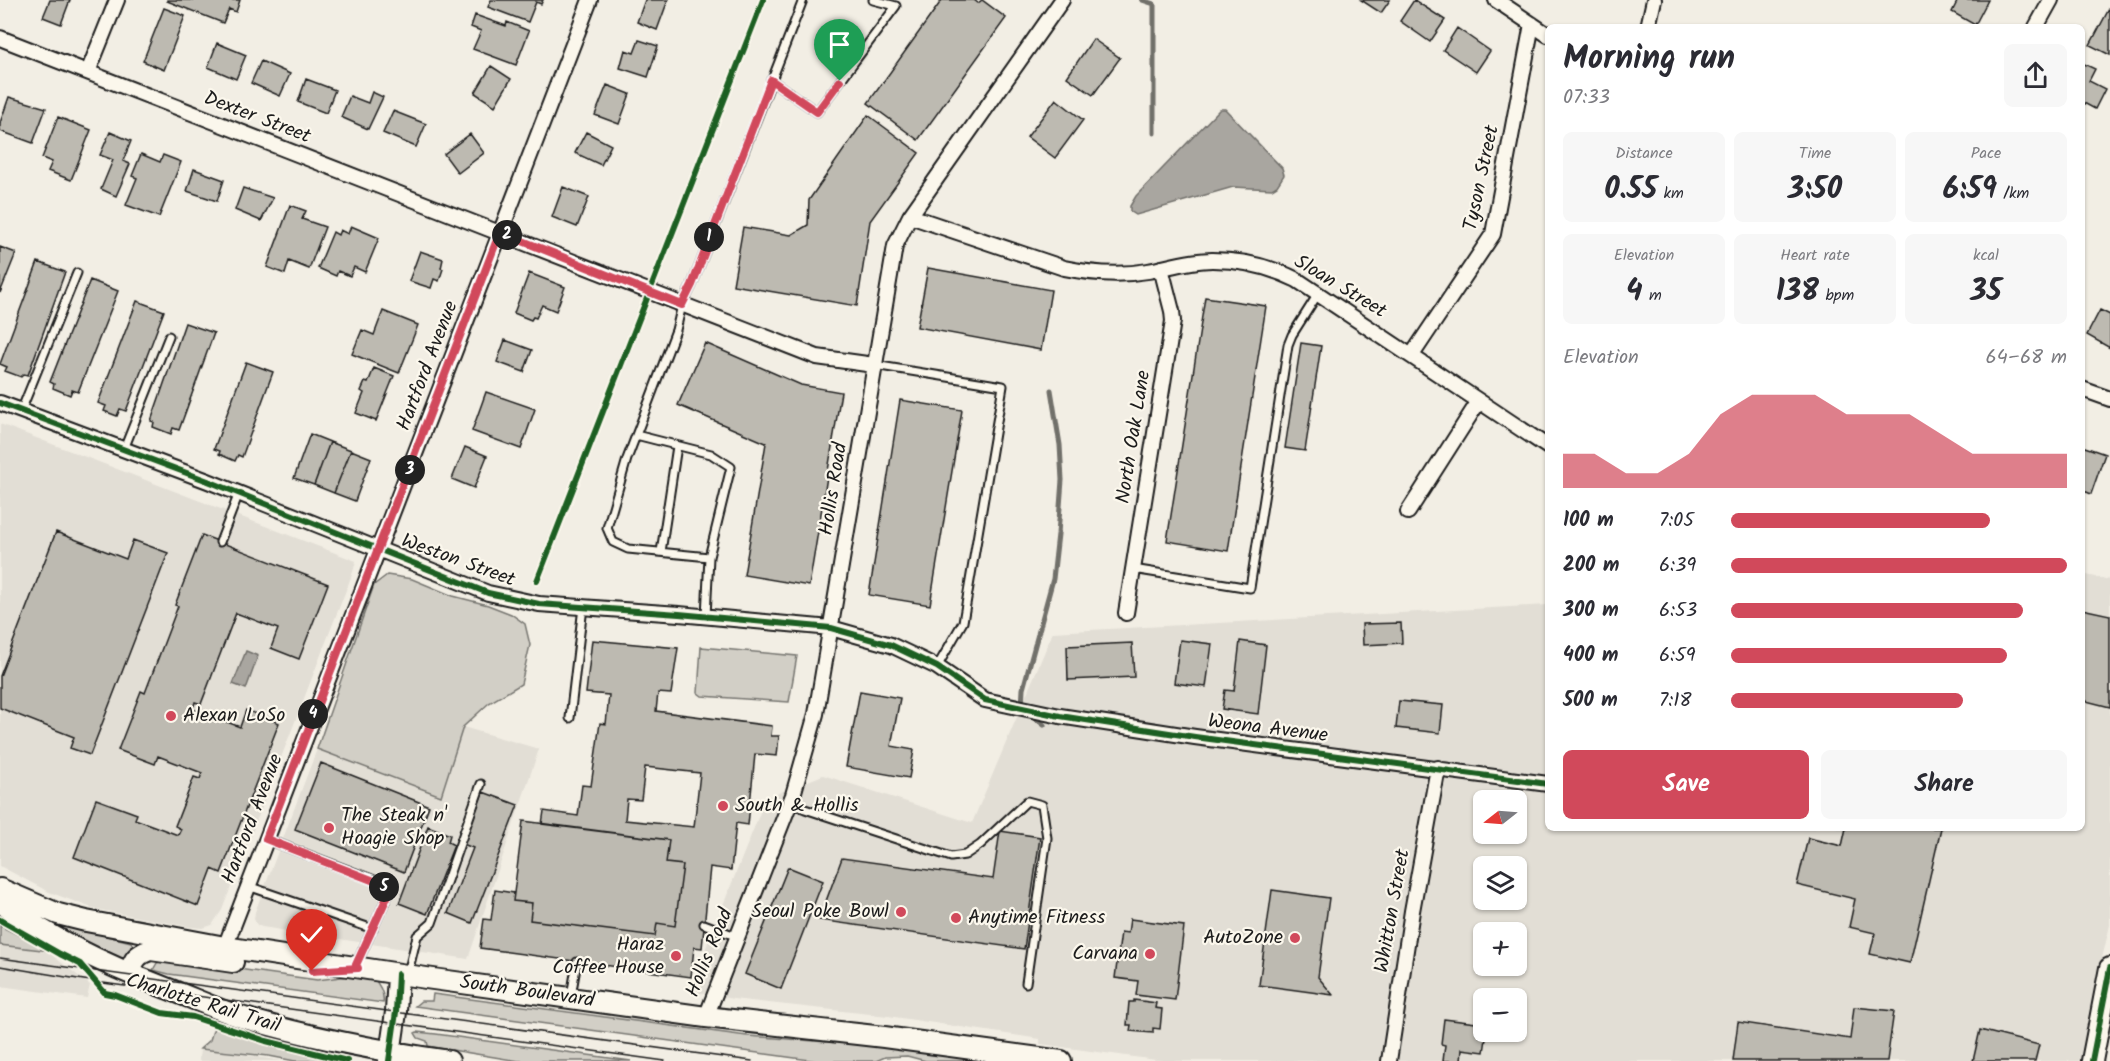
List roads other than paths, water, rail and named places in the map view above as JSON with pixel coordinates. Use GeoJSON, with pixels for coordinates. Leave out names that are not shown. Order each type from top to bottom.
{"type":"FeatureCollection","features":[{"type":"Feature","properties":{"kind":"main road","name":"South Boulevard"},"geometry":{"type":"LineString","coordinates":[[0,889],[40,907],[86,921],[225,947],[570,999],[1061,1061]]}},
{"type":"Feature","properties":{"kind":"main road"},"geometry":{"type":"LineString","coordinates":[[0,902],[23,919],[78,950],[130,974],[246,1018],[389,1057],[449,1061]]}},
{"type":"Feature","properties":{"kind":"main road"},"geometry":{"type":"LineString","coordinates":[[130,974],[136,958],[141,953],[151,950],[312,971],[357,968]]}},
{"type":"Feature","properties":{"kind":"main road"},"geometry":{"type":"LineString","coordinates":[[2092,1061],[2110,968]]}},
{"type":"Feature","properties":{"kind":"main road"},"geometry":{"type":"LineString","coordinates":[[389,1057],[403,975]]}},
{"type":"Feature","properties":{"kind":"street"},"geometry":{"type":"LineString","coordinates":[[88,72],[117,0]]}},
{"type":"Feature","properties":{"kind":"street","name":"Hartford Avenue"},"geometry":{"type":"LineString","coordinates":[[225,947],[590,0]]}},
{"type":"Feature","properties":{"kind":"street","name":"Hollis Road"},"geometry":{"type":"LineString","coordinates":[[706,1017],[790,803],[816,714],[895,246],[910,216],[1062,0]]}},
{"type":"Feature","properties":{"kind":"street"},"geometry":{"type":"LineString","coordinates":[[1496,0],[1545,33]]}},
{"type":"Feature","properties":{"kind":"street"},"geometry":{"type":"LineString","coordinates":[[1649,24],[1654,0]]}},
{"type":"Feature","properties":{"kind":"street"},"geometry":{"type":"LineString","coordinates":[[2038,24],[2051,0]]}},
{"type":"Feature","properties":{"kind":"street","name":"Tyson Street"},"geometry":{"type":"LineString","coordinates":[[1412,355],[1493,234],[1532,24]]}},
{"type":"Feature","properties":{"kind":"street","name":"Dexter Street"},"geometry":{"type":"LineString","coordinates":[[0,38],[817,357],[874,365]]}},
{"type":"Feature","properties":{"kind":"street","name":"Sloan Street"},"geometry":{"type":"LineString","coordinates":[[910,216],[1064,268],[1089,274],[1119,275],[1181,263],[1211,260],[1239,262],[1286,274],[1412,355],[1545,445]]}},
{"type":"Feature","properties":{"kind":"street","name":"North Oak Lane"},"geometry":{"type":"LineString","coordinates":[[1126,613],[1173,321],[1161,268]]}},
{"type":"Feature","properties":{"kind":"street"},"geometry":{"type":"LineString","coordinates":[[2085,389],[2110,399]]}},
{"type":"Feature","properties":{"kind":"street"},"geometry":{"type":"LineString","coordinates":[[1408,512],[1479,401]]}},
{"type":"Feature","properties":{"kind":"street","name":"Weston Street"},"geometry":{"type":"LineString","coordinates":[[0,403],[238,493],[488,593],[539,604],[831,628],[891,645],[937,667],[985,700]]}},
{"type":"Feature","properties":{"kind":"street","name":"Weona Avenue"},"geometry":{"type":"LineString","coordinates":[[985,700],[1060,716],[1195,737],[1545,784]]}},
{"type":"Feature","properties":{"kind":"street","name":"Whitton Street"},"geometry":{"type":"LineString","coordinates":[[1389,1061],[1412,911],[1438,768]]}},
{"type":"Feature","properties":{"kind":"lane"},"geometry":{"type":"LineString","coordinates":[[709,557],[628,549],[613,542],[607,528],[636,435],[676,330],[682,305],[692,285],[803,0]]}},
{"type":"Feature","properties":{"kind":"lane"},"geometry":{"type":"LineString","coordinates":[[771,80],[817,112],[898,3],[873,0]]}},
{"type":"Feature","properties":{"kind":"lane"},"geometry":{"type":"LineString","coordinates":[[21,411],[77,273]]}},
{"type":"Feature","properties":{"kind":"lane"},"geometry":{"type":"LineString","coordinates":[[1133,569],[1250,588],[1288,345],[1318,294]]}},
{"type":"Feature","properties":{"kind":"lane"},"geometry":{"type":"LineString","coordinates":[[123,449],[169,336]]}},
{"type":"Feature","properties":{"kind":"lane"},"geometry":{"type":"LineString","coordinates":[[874,365],[1003,386],[963,622],[937,667]]}},
{"type":"Feature","properties":{"kind":"lane"},"geometry":{"type":"LineString","coordinates":[[636,435],[711,454],[731,467],[709,557],[706,616]]}},
{"type":"Feature","properties":{"kind":"lane"},"geometry":{"type":"LineString","coordinates":[[661,552],[677,446]]}},
{"type":"Feature","properties":{"kind":"lane"},"geometry":{"type":"LineString","coordinates":[[220,542],[238,493]]}},
{"type":"Feature","properties":{"kind":"lane"},"geometry":{"type":"LineString","coordinates":[[570,718],[583,607]]}},
{"type":"Feature","properties":{"kind":"lane"},"geometry":{"type":"LineString","coordinates":[[403,975],[417,936],[432,923],[481,784]]}},
{"type":"Feature","properties":{"kind":"lane"},"geometry":{"type":"LineString","coordinates":[[790,803],[805,810],[951,857],[965,855],[980,845],[1027,801],[1042,805],[1047,838],[1026,983]]}},
{"type":"Feature","properties":{"kind":"lane"},"geometry":{"type":"LineString","coordinates":[[266,839],[382,884],[389,893],[357,968]]}},
{"type":"Feature","properties":{"kind":"lane"},"geometry":{"type":"LineString","coordinates":[[248,886],[372,929]]}},
{"type":"Feature","properties":{"kind":"lane"},"geometry":{"type":"LineString","coordinates":[[704,924],[738,937]]}},
{"type":"Feature","properties":{"kind":"lane"},"geometry":{"type":"LineString","coordinates":[[570,999],[577,962]]}},
{"type":"Feature","properties":{"kind":"waterway"},"geometry":{"type":"LineString","coordinates":[[1142,0],[1154,4],[1154,133]]}},
{"type":"Feature","properties":{"kind":"waterway"},"geometry":{"type":"LineString","coordinates":[[1022,707],[1023,689],[1053,579],[1058,534],[1062,480],[1060,445],[1051,390]]}},
{"type":"Feature","properties":{"kind":"waterway"},"geometry":{"type":"LineString","coordinates":[[1029,713],[1044,725]]}},
{"type":"Feature","properties":{"kind":"tram line"},"geometry":{"type":"LineString","coordinates":[[0,958],[752,1061]]}},
{"type":"Feature","properties":{"kind":"tram line"},"geometry":{"type":"LineString","coordinates":[[0,966],[96,982],[665,1061]]}},
{"type":"Feature","properties":{"kind":"place","name":"Alexan LoSo"},"geometry":{"type":"Point","coordinates":[171,716]}},
{"type":"Feature","properties":{"kind":"place","name":"South & Hollis"},"geometry":{"type":"Point","coordinates":[723,806]}},
{"type":"Feature","properties":{"kind":"place","name":"The Steak n' Hoagie Shop"},"geometry":{"type":"Point","coordinates":[329,828]}},
{"type":"Feature","properties":{"kind":"place","name":"Seoul Poke Bowl"},"geometry":{"type":"Point","coordinates":[901,912]}},
{"type":"Feature","properties":{"kind":"place","name":"Anytime Fitness"},"geometry":{"type":"Point","coordinates":[956,918]}},
{"type":"Feature","properties":{"kind":"place","name":"AutoZone"},"geometry":{"type":"Point","coordinates":[1295,938]}},
{"type":"Feature","properties":{"kind":"place","name":"Carvana"},"geometry":{"type":"Point","coordinates":[1150,954]}},
{"type":"Feature","properties":{"kind":"place","name":"Haraz Coffee House"},"geometry":{"type":"Point","coordinates":[676,956]}}]}
